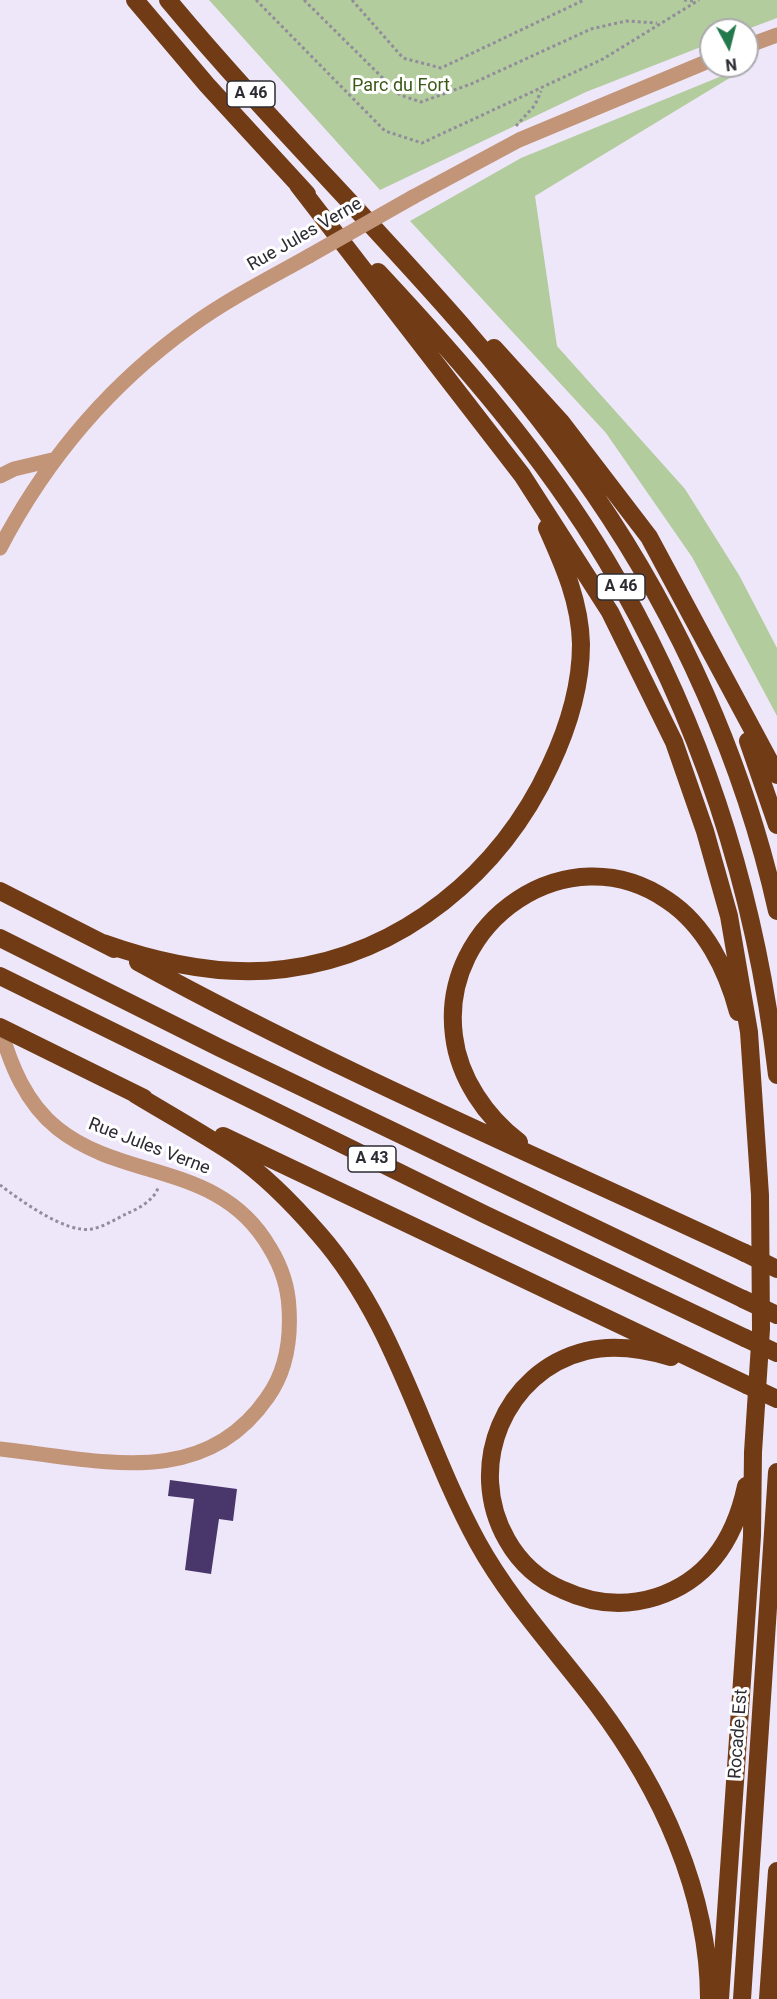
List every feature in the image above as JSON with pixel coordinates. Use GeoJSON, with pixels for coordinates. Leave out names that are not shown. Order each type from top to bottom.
{"type":"FeatureCollection","features":[{"type":"Feature","properties":{"kind":"highway","name":"A 46"},"geometry":{"type":"LineString","coordinates":[[135,0],[207,85],[407,303],[496,406],[571,508],[605,559],[636,613],[690,725],[731,842],[761,962],[777,1076]]}},
{"type":"Feature","properties":{"kind":"highway","name":"A 46"},"geometry":{"type":"LineString","coordinates":[[168,0],[398,255],[518,393],[594,494],[659,600],[713,712],[754,828],[777,911]]}},
{"type":"Feature","properties":{"kind":"highway"},"geometry":{"type":"LineString","coordinates":[[298,185],[522,475],[610,612],[674,742],[705,831],[729,916],[746,1002],[760,1195],[761,1329],[753,1452],[752,1536],[720,1999]]}},
{"type":"Feature","properties":{"kind":"highway"},"geometry":{"type":"LineString","coordinates":[[398,255],[526,380],[649,537],[777,775]]}},
{"type":"Feature","properties":{"kind":"highway"},"geometry":{"type":"LineString","coordinates":[[103,943],[167,963],[203,969],[265,971],[308,965],[371,946],[416,922],[456,892],[492,858],[523,816],[553,761],[574,704],[580,664],[580,625],[573,592],[522,475]]}},
{"type":"Feature","properties":{"kind":"highway"},"geometry":{"type":"LineString","coordinates":[[693,616],[734,705],[777,825]]}},
{"type":"Feature","properties":{"kind":"highway"},"geometry":{"type":"LineString","coordinates":[[543,1158],[506,1132],[480,1102],[459,1059],[453,1024],[457,981],[471,948],[495,917],[532,890],[576,879],[617,880],[655,892],[681,910],[712,948],[727,979],[740,1019],[751,1068]]}},
{"type":"Feature","properties":{"kind":"highway"},"geometry":{"type":"LineString","coordinates":[[0,891],[210,1001],[466,1125],[543,1158],[777,1269]]}},
{"type":"Feature","properties":{"kind":"highway","name":"A 43"},"geometry":{"type":"LineString","coordinates":[[0,938],[231,1053],[777,1315]]}},
{"type":"Feature","properties":{"kind":"highway","name":"A 43"},"geometry":{"type":"LineString","coordinates":[[0,976],[486,1215],[777,1353]]}},
{"type":"Feature","properties":{"kind":"highway"},"geometry":{"type":"LineString","coordinates":[[0,1028],[777,1399]]}},
{"type":"Feature","properties":{"kind":"highway"},"geometry":{"type":"LineString","coordinates":[[135,1094],[257,1171],[321,1236],[355,1283],[388,1341],[445,1476],[480,1546],[506,1587],[619,1734],[656,1797],[682,1856],[698,1912],[708,1966],[709,1999]]}},
{"type":"Feature","properties":{"kind":"highway"},"geometry":{"type":"LineString","coordinates":[[718,1370],[650,1351],[610,1347],[574,1355],[543,1371],[509,1406],[494,1439],[490,1479],[497,1520],[521,1560],[556,1587],[584,1599],[613,1603],[655,1597],[694,1578],[726,1544],[740,1510],[753,1452]]}},
{"type":"Feature","properties":{"kind":"highway","name":"Rocade Est"},"geometry":{"type":"LineString","coordinates":[[742,1999],[777,1472]]}},
{"type":"Feature","properties":{"kind":"highway"},"geometry":{"type":"LineString","coordinates":[[768,1999],[777,1871]]}},
{"type":"Feature","properties":{"kind":"street"},"geometry":{"type":"LineString","coordinates":[[759,42],[777,35]]}},
{"type":"Feature","properties":{"kind":"street","name":"Rue Jules Verne"},"geometry":{"type":"LineString","coordinates":[[0,548],[52,460],[111,395],[170,341],[222,306],[413,196],[519,140],[699,65]]}},
{"type":"Feature","properties":{"kind":"street"},"geometry":{"type":"LineString","coordinates":[[0,476],[14,469],[52,460]]}},
{"type":"Feature","properties":{"kind":"street","name":"Rue Jules Verne"},"geometry":{"type":"LineString","coordinates":[[0,1028],[15,1072],[34,1105],[59,1130],[85,1145],[203,1188],[233,1206],[256,1228],[273,1254],[288,1292],[290,1327],[287,1352],[272,1391],[256,1413],[234,1435],[206,1451],[175,1461],[120,1462],[0,1449]]}},
{"type":"Feature","properties":{"kind":"path"},"geometry":{"type":"LineString","coordinates":[[256,0],[385,131],[422,143],[542,90],[603,59],[694,0]]}},
{"type":"Feature","properties":{"kind":"path"},"geometry":{"type":"LineString","coordinates":[[304,0],[400,94],[421,102],[471,84],[591,29],[626,21],[657,24]]}},
{"type":"Feature","properties":{"kind":"path"},"geometry":{"type":"LineString","coordinates":[[352,0],[403,58],[441,68],[584,0]]}},
{"type":"Feature","properties":{"kind":"path"},"geometry":{"type":"LineString","coordinates":[[684,0],[699,0]]}},
{"type":"Feature","properties":{"kind":"path"},"geometry":{"type":"LineString","coordinates":[[519,140],[515,124],[535,105],[542,90]]}},
{"type":"Feature","properties":{"kind":"path"},"geometry":{"type":"LineString","coordinates":[[0,1185],[44,1214],[78,1229],[92,1229],[133,1211],[156,1195],[164,1172]]}},
{"type":"Feature","properties":{"kind":"green space","name":"Parc du Fort"},"geometry":{"type":"Polygon","coordinates":[[[209,0],[777,0],[777,18],[759,25],[759,18],[699,18],[699,48],[586,92],[380,190],[209,0]]]}},
{"type":"Feature","properties":{"kind":"green space"},"geometry":{"type":"Polygon","coordinates":[[[717,78],[730,78],[535,196],[557,346],[685,489],[739,575],[777,648],[777,716],[692,557],[606,433],[410,221],[521,158],[717,78]]]}},
{"type":"Feature","properties":{"kind":"building"},"geometry":{"type":"Polygon","coordinates":[[[170,1480],[237,1489],[233,1521],[219,1519],[211,1574],[185,1570],[194,1499],[168,1496],[170,1480]]]}}]}
